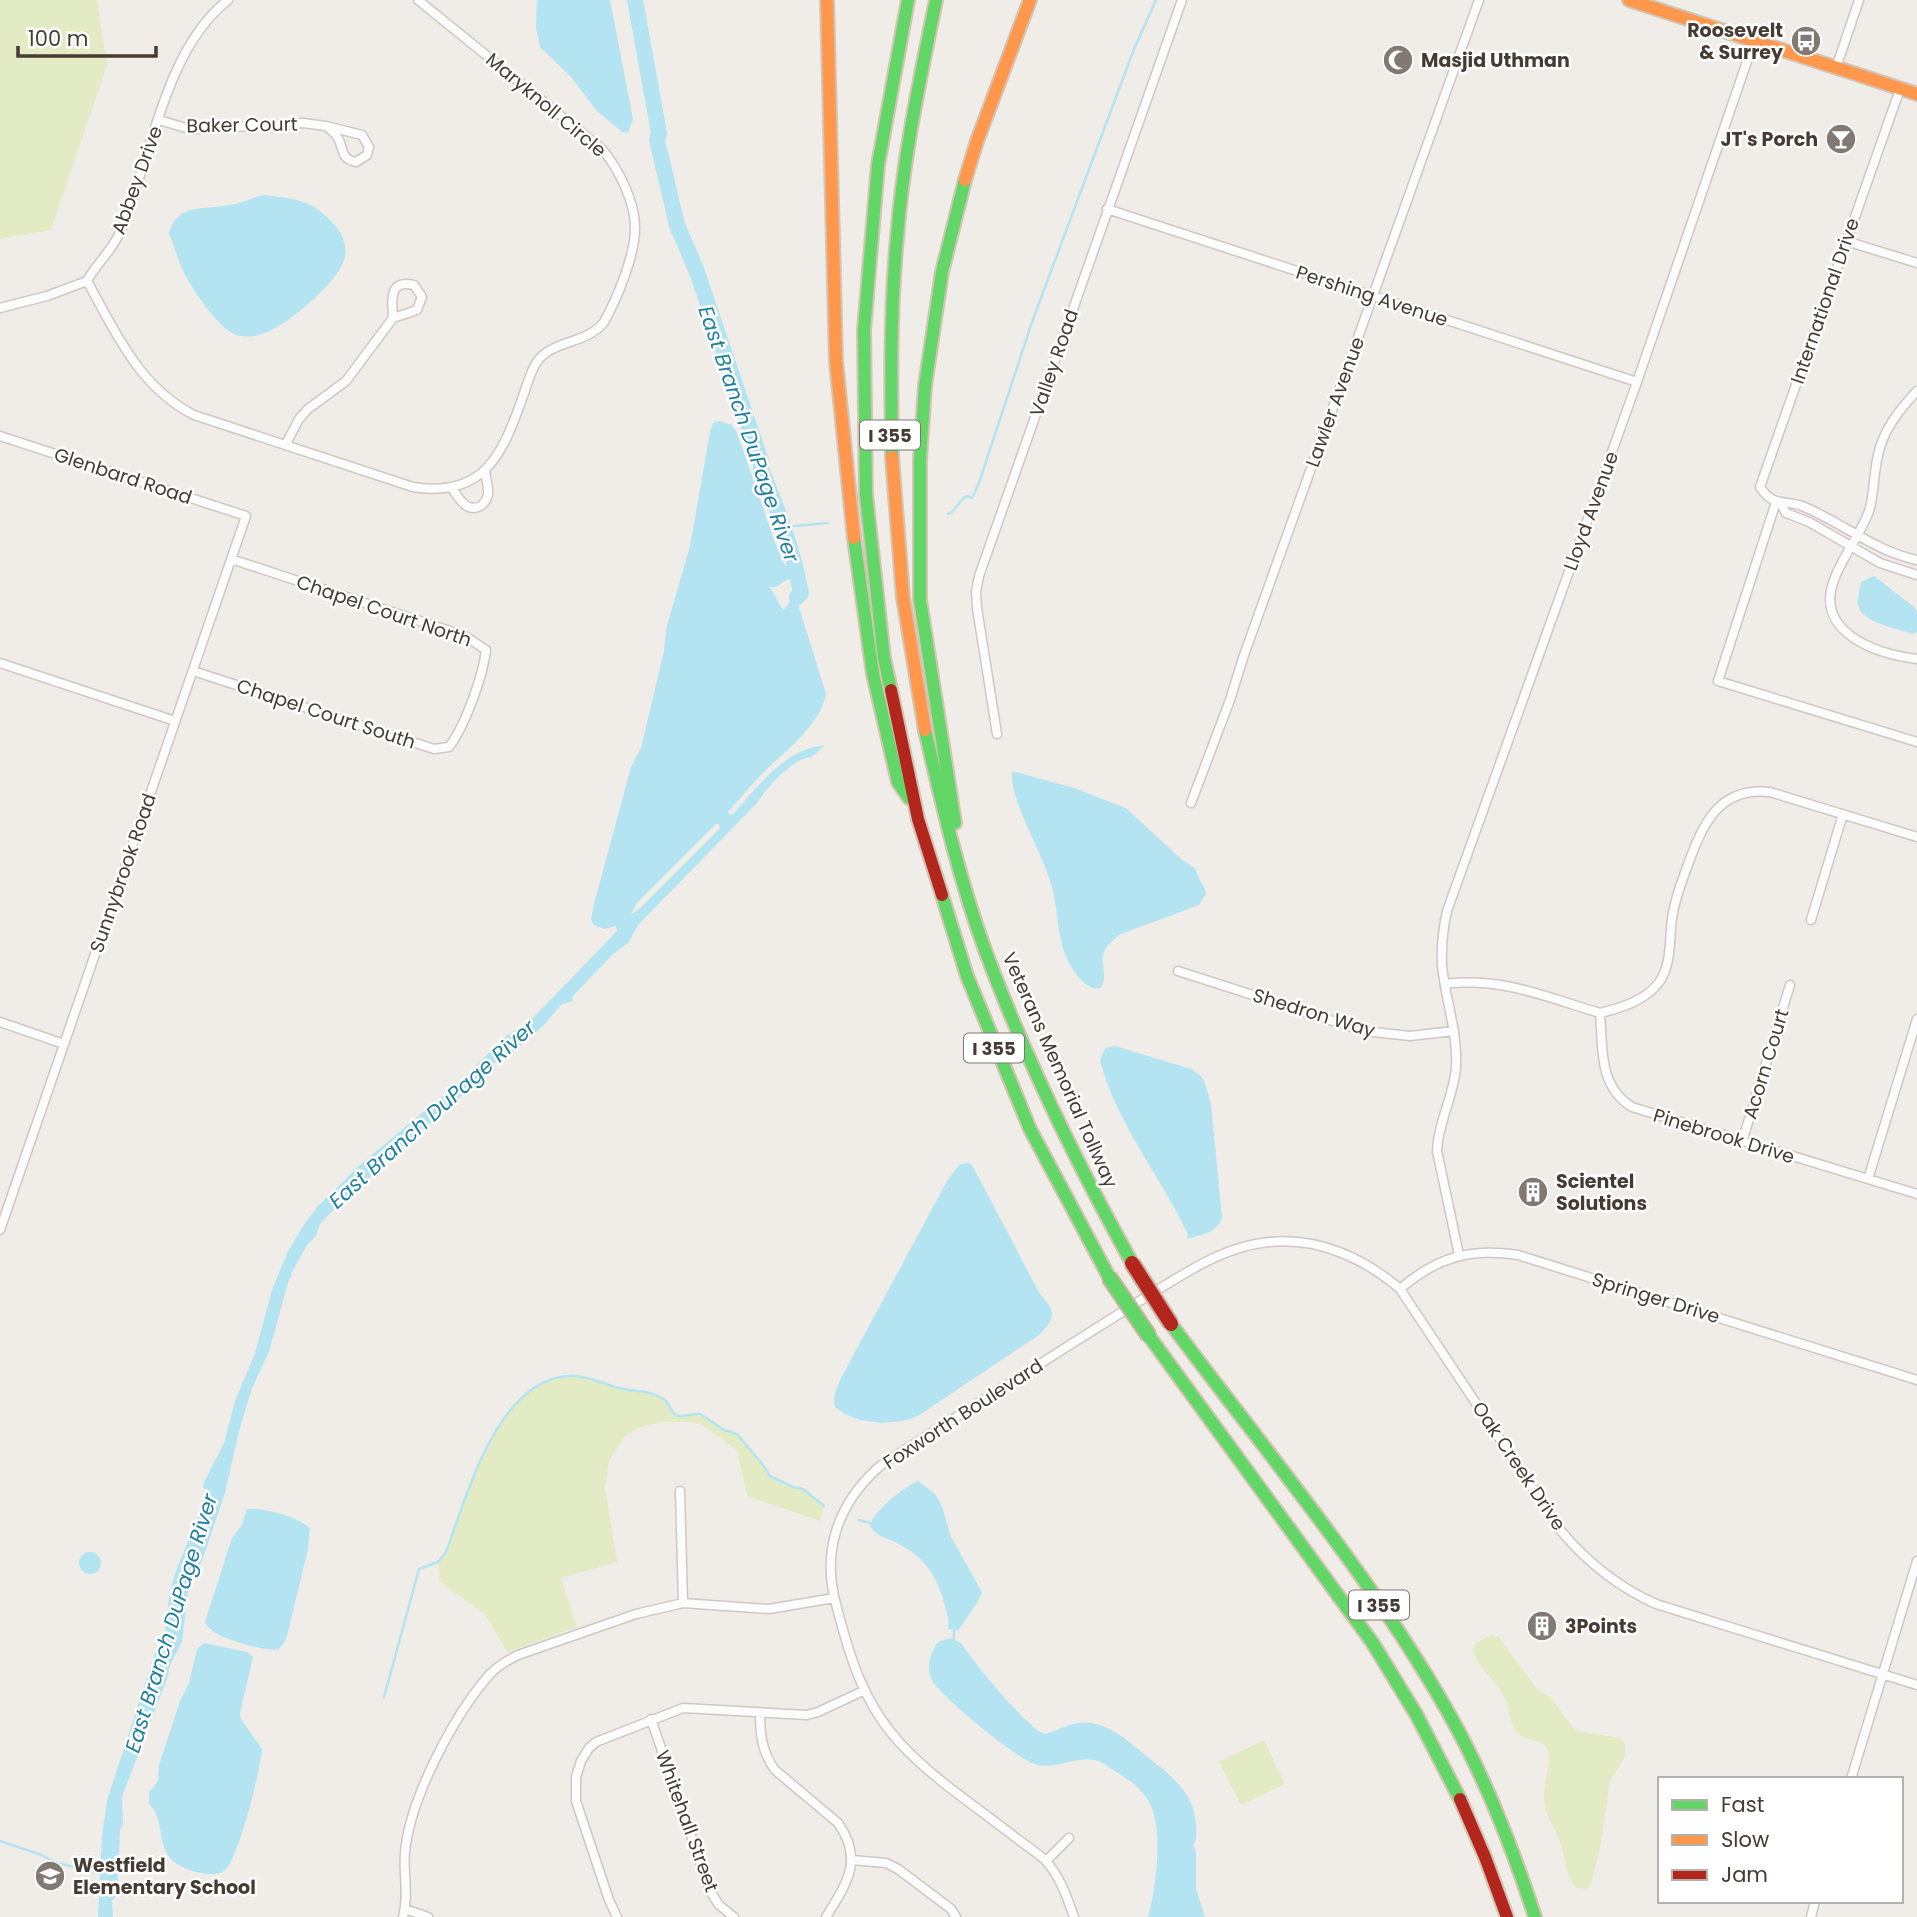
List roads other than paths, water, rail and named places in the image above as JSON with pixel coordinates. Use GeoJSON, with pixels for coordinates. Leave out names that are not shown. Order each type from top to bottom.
{"type":"FeatureCollection","features":[{"type":"Feature","properties":{"kind":"main road"},"geometry":{"type":"LineString","coordinates":[[827,0],[836,361],[851,514],[866,629],[883,721],[898,782],[913,805]]}},
{"type":"Feature","properties":{"kind":"main road","name":"I 355"},"geometry":{"type":"LineString","coordinates":[[908,0],[887,98],[872,209],[866,280],[862,415],[864,475],[878,624],[885,669],[913,805],[954,944],[995,1049],[1052,1174],[1109,1277],[1216,1431],[1360,1623],[1400,1685],[1436,1749],[1469,1818],[1507,1917]]}},
{"type":"Feature","properties":{"kind":"main road","name":"Veterans Memorial Tollway"},"geometry":{"type":"LineString","coordinates":[[936,0],[914,104],[899,213],[891,314],[890,416],[896,538],[906,626],[928,751],[958,866],[985,949],[1019,1034],[1076,1159],[1132,1263],[1171,1324],[1356,1570],[1433,1686],[1478,1770],[1506,1832],[1535,1917]]}},
{"type":"Feature","properties":{"kind":"main road"},"geometry":{"type":"LineString","coordinates":[[1629,0],[1917,94]]}},
{"type":"Feature","properties":{"kind":"main road"},"geometry":{"type":"LineString","coordinates":[[958,866],[958,841],[920,600],[919,459],[925,386],[940,285],[958,204],[977,141],[1030,3]]}},
{"type":"Feature","properties":{"kind":"street","name":"Abbey Drive"},"geometry":{"type":"LineString","coordinates":[[87,281],[118,236],[185,50],[206,19],[228,0]]}},
{"type":"Feature","properties":{"kind":"street","name":"Maryknoll Circle"},"geometry":{"type":"LineString","coordinates":[[87,281],[137,368],[166,397],[203,419],[413,487],[450,487],[470,481],[485,471],[506,443],[538,362],[548,351],[598,330],[604,322],[627,264],[636,227],[621,175],[602,149],[418,0]]}},
{"type":"Feature","properties":{"kind":"street","name":"Valley Road"},"geometry":{"type":"LineString","coordinates":[[997,734],[977,608],[979,576],[1182,0]]}},
{"type":"Feature","properties":{"kind":"street","name":"Lawler Avenue"},"geometry":{"type":"LineString","coordinates":[[1191,803],[1479,0]]}},
{"type":"Feature","properties":{"kind":"street"},"geometry":{"type":"LineString","coordinates":[[1836,68],[1860,0]]}},
{"type":"Feature","properties":{"kind":"street","name":"Lloyd Avenue"},"geometry":{"type":"LineString","coordinates":[[1459,1255],[1437,1151],[1438,1134],[1450,1099],[1456,1066],[1442,945],[1447,911],[1637,382],[1754,41]]}},
{"type":"Feature","properties":{"kind":"street","name":"International Drive"},"geometry":{"type":"LineString","coordinates":[[1778,503],[1762,491],[1760,481],[1900,89]]}},
{"type":"Feature","properties":{"kind":"street","name":"Baker Court"},"geometry":{"type":"LineString","coordinates":[[159,120],[199,129],[303,123],[326,126],[362,135],[369,146],[367,155],[356,162],[347,159],[341,152],[340,141],[326,126]]}},
{"type":"Feature","properties":{"kind":"street","name":"Pershing Avenue"},"geometry":{"type":"LineString","coordinates":[[1107,209],[1637,382]]}},
{"type":"Feature","properties":{"kind":"street"},"geometry":{"type":"LineString","coordinates":[[1846,241],[1917,263]]}},
{"type":"Feature","properties":{"kind":"street"},"geometry":{"type":"LineString","coordinates":[[0,308],[47,296],[87,281]]}},
{"type":"Feature","properties":{"kind":"street"},"geometry":{"type":"LineString","coordinates":[[286,444],[299,419],[308,409],[346,381],[393,318],[412,312],[420,306],[422,297],[418,288],[404,284],[396,289],[392,298],[393,318]]}},
{"type":"Feature","properties":{"kind":"street"},"geometry":{"type":"LineString","coordinates":[[1917,391],[1894,418],[1879,452],[1870,509],[1833,582],[1830,607],[1837,626],[1857,640],[1894,656],[1917,659]]}},
{"type":"Feature","properties":{"kind":"street","name":"Glenbard Road"},"geometry":{"type":"LineString","coordinates":[[0,436],[246,516]]}},
{"type":"Feature","properties":{"kind":"street"},"geometry":{"type":"LineString","coordinates":[[450,487],[466,506],[480,506],[485,503],[488,494],[485,471]]}},
{"type":"Feature","properties":{"kind":"street"},"geometry":{"type":"LineString","coordinates":[[1778,503],[1790,501],[1814,511],[1884,550],[1917,560]]}},
{"type":"Feature","properties":{"kind":"street"},"geometry":{"type":"LineString","coordinates":[[1778,503],[1786,513],[1809,522],[1880,563],[1917,575]]}},
{"type":"Feature","properties":{"kind":"street"},"geometry":{"type":"LineString","coordinates":[[1778,503],[1718,681],[1917,742]]}},
{"type":"Feature","properties":{"kind":"street","name":"Sunnybrook Road"},"geometry":{"type":"LineString","coordinates":[[0,1230],[246,516]]}},
{"type":"Feature","properties":{"kind":"street","name":"Chapel Court North"},"geometry":{"type":"LineString","coordinates":[[231,559],[470,638],[486,650],[484,664],[471,700]]}},
{"type":"Feature","properties":{"kind":"street"},"geometry":{"type":"LineString","coordinates":[[0,663],[175,721]]}},
{"type":"Feature","properties":{"kind":"street","name":"Chapel Court South"},"geometry":{"type":"LineString","coordinates":[[193,671],[433,749],[449,747],[460,733],[471,700]]}},
{"type":"Feature","properties":{"kind":"street"},"geometry":{"type":"LineString","coordinates":[[1445,984],[1468,981],[1498,983],[1600,1013],[1624,1007],[1652,991],[1661,979],[1670,956],[1675,904],[1703,825],[1712,813],[1732,799],[1751,793],[1764,792],[1917,837]]}},
{"type":"Feature","properties":{"kind":"street"},"geometry":{"type":"LineString","coordinates":[[1811,920],[1843,814]]}},
{"type":"Feature","properties":{"kind":"street","name":"Shedron Way"},"geometry":{"type":"LineString","coordinates":[[1178,971],[1364,1031],[1410,1036],[1454,1031]]}},
{"type":"Feature","properties":{"kind":"street","name":"Acorn Court"},"geometry":{"type":"LineString","coordinates":[[1742,1142],[1790,985]]}},
{"type":"Feature","properties":{"kind":"street","name":"Pinebrook Drive"},"geometry":{"type":"LineString","coordinates":[[1600,1013],[1602,1059],[1607,1079],[1625,1102],[1646,1112],[1917,1194]]}},
{"type":"Feature","properties":{"kind":"street"},"geometry":{"type":"LineString","coordinates":[[1868,1179],[1917,1019]]}},
{"type":"Feature","properties":{"kind":"street"},"geometry":{"type":"LineString","coordinates":[[0,1022],[64,1044]]}},
{"type":"Feature","properties":{"kind":"street","name":"Oak Creek Drive"},"geometry":{"type":"LineString","coordinates":[[1164,1286],[1220,1255],[1248,1245],[1284,1241],[1319,1245],[1346,1254],[1374,1268],[1400,1289],[1547,1513],[1600,1571],[1625,1589],[1656,1604],[1917,1685]]}},
{"type":"Feature","properties":{"kind":"street","name":"Springer Drive"},"geometry":{"type":"LineString","coordinates":[[1400,1289],[1425,1269],[1459,1255],[1497,1252],[1518,1255],[1917,1380]]}},
{"type":"Feature","properties":{"kind":"street","name":"Foxworth Boulevard"},"geometry":{"type":"LineString","coordinates":[[1074,1917],[1064,1888],[1046,1861],[915,1758],[887,1728],[863,1691],[849,1657],[834,1598],[830,1565],[831,1545],[841,1515],[868,1477],[902,1451],[1164,1286]]}},
{"type":"Feature","properties":{"kind":"street"},"geometry":{"type":"LineString","coordinates":[[680,1491],[683,1603]]}},
{"type":"Feature","properties":{"kind":"street"},"geometry":{"type":"LineString","coordinates":[[1853,1777],[1917,1561]]}},
{"type":"Feature","properties":{"kind":"street"},"geometry":{"type":"LineString","coordinates":[[428,1917],[404,1913],[407,1885],[405,1853],[416,1807],[425,1779],[457,1723],[492,1672],[518,1655],[636,1614],[683,1603],[769,1609],[834,1598]]}},
{"type":"Feature","properties":{"kind":"street"},"geometry":{"type":"LineString","coordinates":[[617,1917],[580,1814],[575,1792],[576,1777],[584,1755],[596,1742],[674,1710],[694,1707],[807,1715],[818,1713],[863,1691]]}},
{"type":"Feature","properties":{"kind":"street"},"geometry":{"type":"LineString","coordinates":[[760,1713],[760,1732],[767,1759],[775,1770],[838,1823],[845,1833],[852,1860],[845,1888],[826,1917]]}},
{"type":"Feature","properties":{"kind":"street","name":"Whitehall Street"},"geometry":{"type":"LineString","coordinates":[[651,1719],[709,1891],[719,1905],[734,1917]]}},
{"type":"Feature","properties":{"kind":"street"},"geometry":{"type":"LineString","coordinates":[[1046,1861],[1069,1838]]}},
{"type":"Feature","properties":{"kind":"street"},"geometry":{"type":"LineString","coordinates":[[852,1860],[886,1863],[898,1869],[951,1909],[957,1917]]}},
{"type":"Feature","properties":{"kind":"water"},"geometry":{"type":"Polygon","coordinates":[[[537,0],[610,0],[633,119],[628,133],[622,132],[596,110],[571,77],[540,47],[536,28],[537,0]]]}},
{"type":"Feature","properties":{"kind":"water"},"geometry":{"type":"Polygon","coordinates":[[[263,195],[296,200],[321,212],[339,231],[345,255],[338,272],[330,282],[297,313],[265,333],[242,336],[234,334],[221,324],[199,297],[184,273],[169,233],[173,223],[186,212],[234,204],[263,195]]]}},
{"type":"Feature","properties":{"kind":"water"},"geometry":{"type":"Polygon","coordinates":[[[719,421],[732,425],[737,433],[777,548],[785,565],[804,582],[798,595],[799,607],[826,694],[816,718],[800,738],[752,784],[728,812],[729,815],[785,761],[810,748],[825,745],[812,757],[789,767],[774,781],[757,803],[639,924],[628,943],[613,954],[572,997],[573,1001],[562,1004],[543,1026],[510,1055],[492,1064],[487,1074],[373,1172],[369,1179],[347,1196],[320,1224],[316,1236],[307,1245],[291,1274],[269,1352],[252,1388],[225,1493],[203,1558],[188,1592],[182,1642],[170,1665],[122,1797],[123,1824],[116,1862],[119,1886],[112,1901],[113,1917],[98,1917],[102,1835],[107,1800],[156,1650],[165,1632],[175,1573],[203,1499],[205,1501],[209,1498],[208,1489],[204,1489],[203,1484],[224,1443],[235,1401],[255,1353],[272,1290],[288,1251],[318,1206],[362,1163],[456,1085],[505,1037],[531,1020],[617,931],[616,926],[604,929],[594,925],[591,919],[631,767],[641,748],[664,651],[666,629],[690,546],[713,423],[719,421]],[[788,579],[776,587],[770,587],[783,610],[793,593],[793,581],[788,579]],[[719,824],[637,903],[631,914],[720,828],[719,824]]]}},
{"type":"Feature","properties":{"kind":"water"},"geometry":{"type":"Polygon","coordinates":[[[1874,576],[1914,607],[1917,612],[1917,632],[1913,634],[1873,621],[1861,611],[1858,602],[1861,582],[1874,576]]]}},
{"type":"Feature","properties":{"kind":"water"},"geometry":{"type":"Polygon","coordinates":[[[1012,771],[1074,788],[1126,808],[1181,859],[1196,869],[1204,887],[1206,894],[1199,905],[1121,934],[1111,942],[1103,955],[1104,980],[1101,988],[1091,987],[1082,981],[1065,953],[1051,884],[1016,797],[1012,771]]]}},
{"type":"Feature","properties":{"kind":"water"},"geometry":{"type":"Polygon","coordinates":[[[1115,1046],[1191,1069],[1200,1075],[1205,1083],[1211,1104],[1222,1218],[1212,1231],[1187,1239],[1188,1234],[1177,1212],[1127,1127],[1107,1083],[1100,1060],[1105,1048],[1115,1046]]]}},
{"type":"Feature","properties":{"kind":"water"},"geometry":{"type":"Polygon","coordinates":[[[969,1163],[1040,1294],[1049,1305],[1052,1314],[1049,1323],[1040,1334],[918,1416],[882,1423],[860,1420],[845,1414],[834,1406],[835,1392],[841,1378],[947,1181],[960,1164],[969,1163]]]}},
{"type":"Feature","properties":{"kind":"water"},"geometry":{"type":"Polygon","coordinates":[[[918,1481],[935,1494],[942,1506],[951,1537],[982,1592],[958,1631],[948,1629],[941,1592],[928,1567],[915,1554],[879,1535],[870,1526],[877,1513],[890,1500],[918,1481]]]}},
{"type":"Feature","properties":{"kind":"water"},"geometry":{"type":"Polygon","coordinates":[[[247,1509],[280,1514],[310,1528],[308,1549],[289,1628],[285,1642],[278,1650],[226,1638],[209,1628],[205,1622],[232,1538],[241,1526],[247,1509]]]}},
{"type":"Feature","properties":{"kind":"water"},"geometry":{"type":"Polygon","coordinates":[[[90,1552],[98,1555],[101,1563],[98,1571],[90,1574],[82,1571],[79,1563],[82,1555],[90,1552]]]}},
{"type":"Feature","properties":{"kind":"water"},"geometry":{"type":"Polygon","coordinates":[[[950,1638],[961,1643],[1001,1694],[1037,1730],[1045,1734],[1079,1723],[1099,1725],[1125,1739],[1178,1783],[1194,1812],[1196,1889],[1205,1917],[1148,1917],[1156,1875],[1156,1827],[1149,1802],[1135,1785],[1095,1760],[1047,1766],[1032,1763],[1009,1749],[946,1697],[931,1678],[929,1669],[933,1650],[938,1642],[950,1638]]]}},
{"type":"Feature","properties":{"kind":"water"},"geometry":{"type":"Polygon","coordinates":[[[204,1643],[247,1652],[253,1657],[240,1713],[241,1719],[262,1749],[258,1775],[236,1851],[224,1871],[213,1874],[191,1870],[173,1861],[164,1848],[157,1817],[149,1804],[149,1792],[158,1781],[159,1765],[180,1701],[189,1683],[197,1649],[204,1643]]]}},
{"type":"Feature","properties":{"kind":"waterway","name":"East Branch DuPage River"},"geometry":{"type":"LineString","coordinates":[[635,0],[659,133],[657,140],[677,225],[697,272],[761,461],[761,469],[784,530],[801,593],[797,597]]}},
{"type":"Feature","properties":{"kind":"waterway"},"geometry":{"type":"LineString","coordinates":[[948,514],[964,498],[972,498],[979,483],[1032,322],[1134,49],[1156,0]]}},
{"type":"Feature","properties":{"kind":"waterway"},"geometry":{"type":"LineString","coordinates":[[782,527],[828,523]]}},
{"type":"Feature","properties":{"kind":"waterway"},"geometry":{"type":"LineString","coordinates":[[384,1697],[419,1569],[438,1562],[446,1552],[476,1471],[505,1416],[524,1395],[547,1381],[573,1376],[584,1377],[619,1388],[657,1395],[666,1401],[676,1415],[700,1414],[724,1430],[737,1434],[770,1476],[803,1489],[824,1506]]}},
{"type":"Feature","properties":{"kind":"waterway"},"geometry":{"type":"LineString","coordinates":[[859,1520],[870,1523]]}},
{"type":"Feature","properties":{"kind":"waterway"},"geometry":{"type":"LineString","coordinates":[[954,1631],[954,1639]]}},
{"type":"Feature","properties":{"kind":"waterway"},"geometry":{"type":"LineString","coordinates":[[0,1841],[55,1862],[103,1875]]}},
{"type":"Feature","properties":{"kind":"place","name":"Roosevelt & Surrey"},"geometry":{"type":"Point","coordinates":[1806,41]}},
{"type":"Feature","properties":{"kind":"place","name":"Masjid Uthman"},"geometry":{"type":"Point","coordinates":[1398,60]}},
{"type":"Feature","properties":{"kind":"place","name":"JT's Porch"},"geometry":{"type":"Point","coordinates":[1841,139]}},
{"type":"Feature","properties":{"kind":"place","name":"Scientel Solutions"},"geometry":{"type":"Point","coordinates":[1533,1192]}},
{"type":"Feature","properties":{"kind":"place","name":"3Points"},"geometry":{"type":"Point","coordinates":[1542,1626]}},
{"type":"Feature","properties":{"kind":"place","name":"Westfield Elementary School"},"geometry":{"type":"Point","coordinates":[50,1876]}}]}
